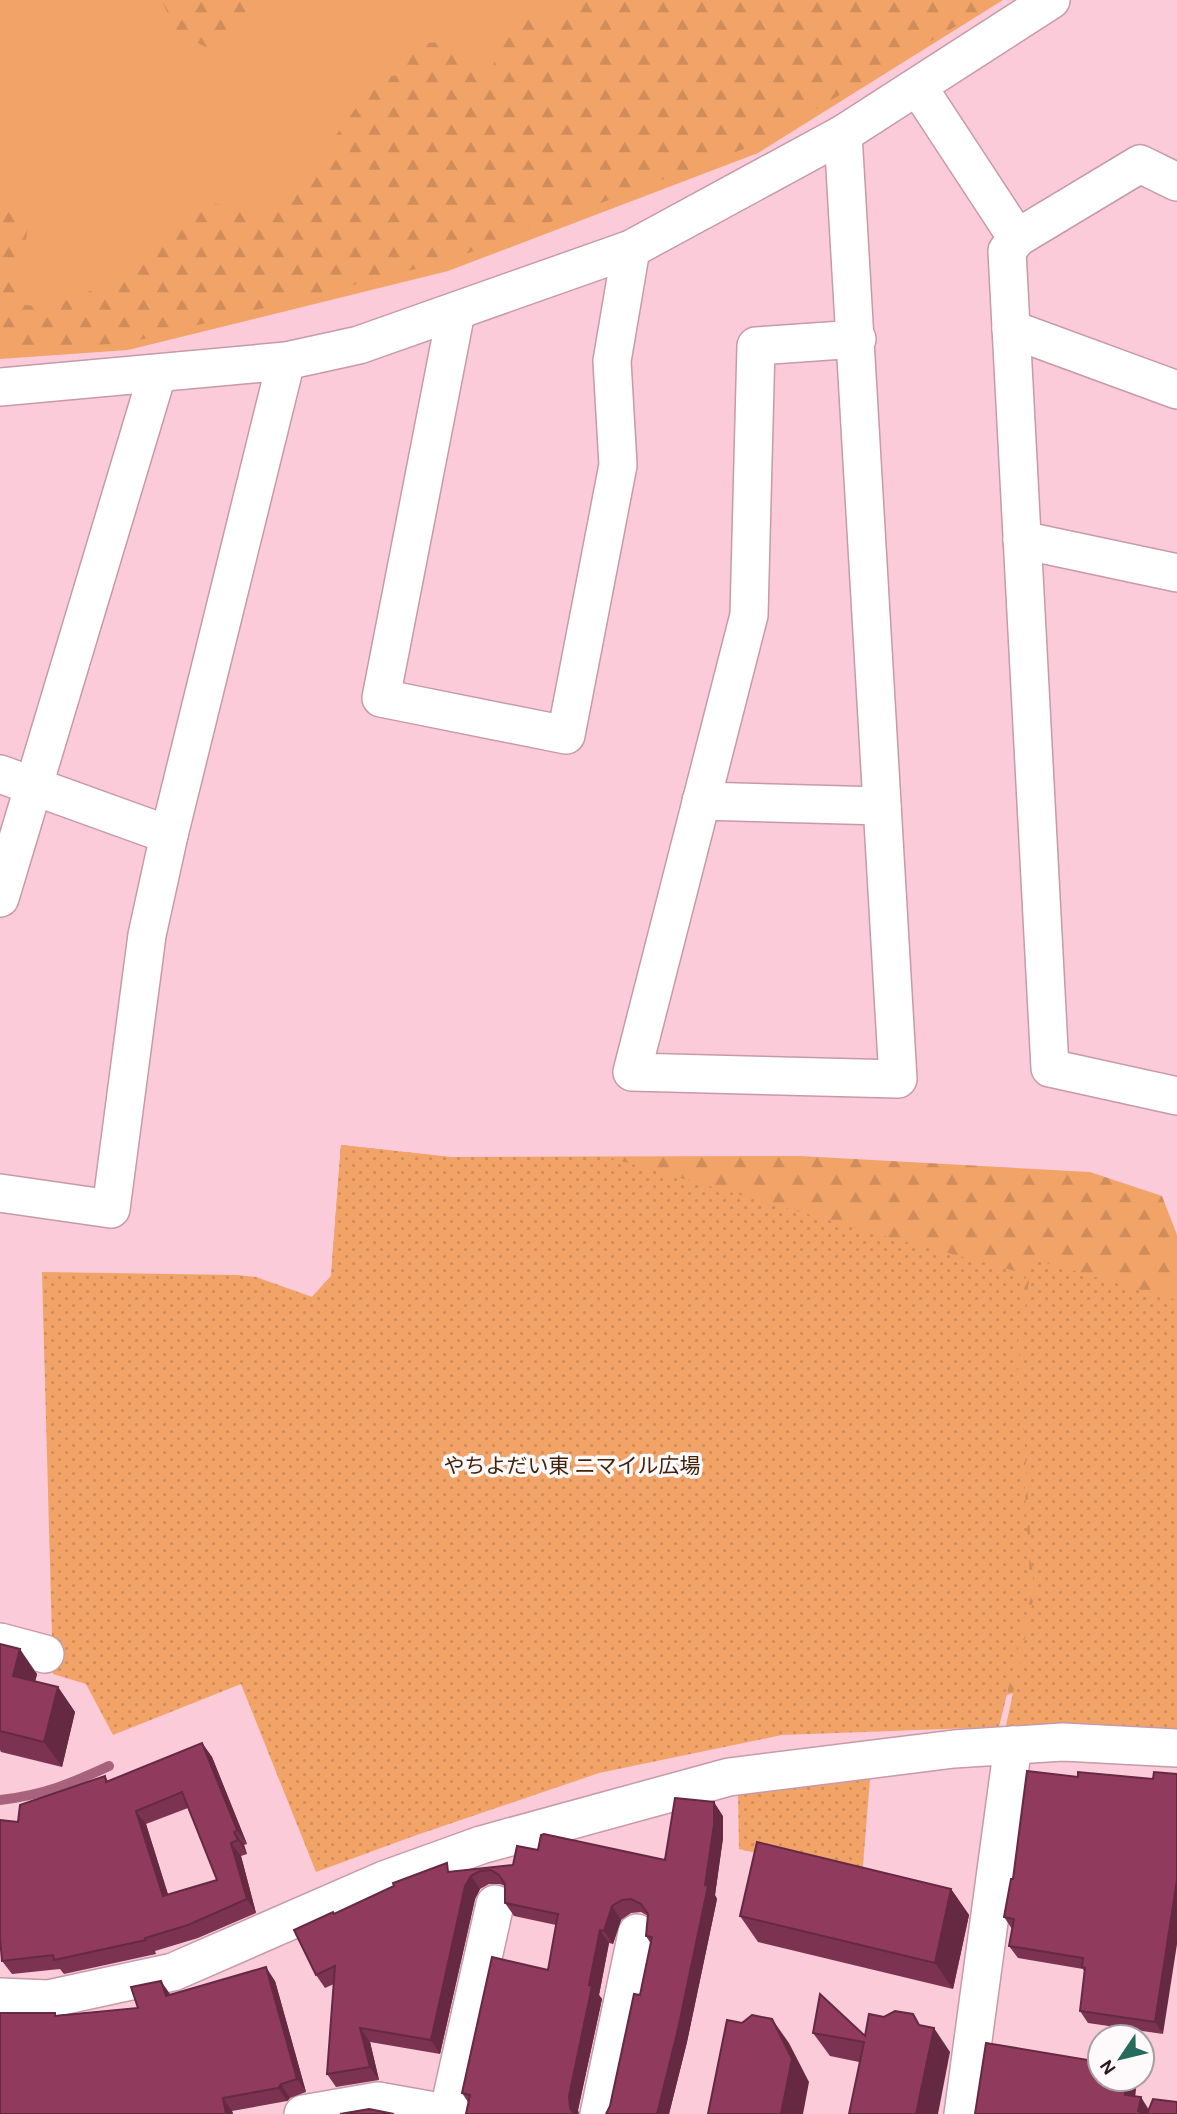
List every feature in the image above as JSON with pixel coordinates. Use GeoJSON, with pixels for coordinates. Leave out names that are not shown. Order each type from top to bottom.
{"type":"FeatureCollection","features":[{"type":"Feature","properties":{"kind":"street"},"geometry":{"type":"LineString","coordinates":[[0,387],[157,375],[286,361],[359,345],[631,249],[844,134],[1051,0]]}},
{"type":"Feature","properties":{"kind":"street"},"geometry":{"type":"LineString","coordinates":[[918,87],[1017,238]]}},
{"type":"Feature","properties":{"kind":"street"},"geometry":{"type":"LineString","coordinates":[[844,134],[857,339],[898,1079],[632,1072],[749,615],[756,346],[857,339]]}},
{"type":"Feature","properties":{"kind":"street"},"geometry":{"type":"LineString","coordinates":[[1177,181],[1140,164],[1017,238],[1007,251],[1050,1068],[1177,1096]]}},
{"type":"Feature","properties":{"kind":"street"},"geometry":{"type":"LineString","coordinates":[[456,312],[381,698],[566,735],[618,465],[612,361],[631,249]]}},
{"type":"Feature","properties":{"kind":"street"},"geometry":{"type":"LineString","coordinates":[[1011,329],[1177,390]]}},
{"type":"Feature","properties":{"kind":"street"},"geometry":{"type":"LineString","coordinates":[[0,1193],[111,1209],[147,935],[169,835],[286,361]]}},
{"type":"Feature","properties":{"kind":"street"},"geometry":{"type":"LineString","coordinates":[[0,898],[17,780],[157,375]]}},
{"type":"Feature","properties":{"kind":"street"},"geometry":{"type":"LineString","coordinates":[[1022,540],[1177,573]]}},
{"type":"Feature","properties":{"kind":"street"},"geometry":{"type":"LineString","coordinates":[[17,780],[169,835]]}},
{"type":"Feature","properties":{"kind":"street"},"geometry":{"type":"LineString","coordinates":[[701,801],[882,806]]}},
{"type":"Feature","properties":{"kind":"street"},"geometry":{"type":"LineString","coordinates":[[0,1642],[46,1654]]}},
{"type":"Feature","properties":{"kind":"street"},"geometry":{"type":"LineString","coordinates":[[0,1997],[48,1998],[173,1972],[384,1880],[468,1849],[729,1777],[954,1749],[1013,1745],[1063,1742],[1177,1748]]}},
{"type":"Feature","properties":{"kind":"street"},"geometry":{"type":"LineString","coordinates":[[963,2114],[1013,1745]]}},
{"type":"Feature","properties":{"kind":"street"},"geometry":{"type":"LineString","coordinates":[[303,2114],[378,2101],[449,2114],[495,1904]]}},
{"type":"Feature","properties":{"kind":"street"},"geometry":{"type":"LineString","coordinates":[[599,2114],[638,1933]]}},
{"type":"Feature","properties":{"kind":"green space"},"geometry":{"type":"Polygon","coordinates":[[[0,0],[1003,0],[758,153],[448,271],[128,350],[0,359],[0,0]]]}},
{"type":"Feature","properties":{"kind":"green space"},"geometry":{"type":"Polygon","coordinates":[[[162,0],[251,0],[238,28],[210,49],[175,32],[162,0]]]}},
{"type":"Feature","properties":{"kind":"green space"},"geometry":{"type":"Polygon","coordinates":[[[568,0],[627,0],[635,6],[642,0],[1000,0],[757,144],[447,261],[128,343],[0,351],[0,201],[29,221],[25,246],[7,280],[25,305],[49,307],[103,286],[153,239],[213,204],[273,211],[312,168],[378,78],[399,75],[417,44],[450,41],[470,68],[490,81],[496,52],[510,22],[535,15],[557,34],[568,0]]]}},
{"type":"Feature","properties":{"kind":"green space"},"geometry":{"type":"Polygon","coordinates":[[[341,1145],[450,1157],[800,1156],[1090,1172],[1162,1196],[1177,1235],[1177,1334],[1065,1678],[973,1705],[437,1343],[256,1277],[312,1297],[331,1276],[341,1145]]]}},
{"type":"Feature","properties":{"kind":"green space","name":"やちよだい東 ニマイル広場"},"geometry":{"type":"Polygon","coordinates":[[[341,1145],[450,1157],[607,1157],[1026,1274],[1017,1351],[1031,1596],[999,1727],[782,1735],[599,1773],[316,1872],[241,1684],[113,1735],[86,1684],[53,1674],[42,1272],[237,1275],[256,1277],[312,1297],[331,1276],[341,1145]]]}},
{"type":"Feature","properties":{"kind":"green space"},"geometry":{"type":"Polygon","coordinates":[[[1032,1259],[1177,1300],[1177,1739],[1005,1730],[1034,1596],[1019,1351],[1032,1259]]]}},
{"type":"Feature","properties":{"kind":"green space"},"geometry":{"type":"Polygon","coordinates":[[[870,1779],[862,1877],[739,1849],[738,1792],[870,1779]]]}},
{"type":"Feature","properties":{"kind":"building"},"geometry":{"type":"Polygon","coordinates":[[[0,1644],[20,1649],[13,1676],[58,1687],[44,1742],[0,1731],[0,1644]]]}},
{"type":"Feature","properties":{"kind":"building"},"geometry":{"type":"Polygon","coordinates":[[[202,1743],[237,1830],[234,1832],[238,1840],[231,1843],[247,1899],[188,1925],[145,1938],[146,1940],[54,1960],[53,1955],[2,1961],[0,1820],[18,1822],[20,1805],[105,1776],[106,1782],[202,1743]],[[182,1792],[136,1811],[163,1896],[217,1880],[182,1792]]]}},
{"type":"Feature","properties":{"kind":"building"},"geometry":{"type":"Polygon","coordinates":[[[1027,1771],[1078,1777],[1078,1772],[1153,1779],[1154,1772],[1177,1774],[1177,1880],[1155,2022],[1080,2011],[1085,1968],[1082,1967],[1083,1958],[1009,1946],[1014,1919],[1004,1917],[1013,1879],[1027,1771]]]}},
{"type":"Feature","properties":{"kind":"building"},"geometry":{"type":"Polygon","coordinates":[[[675,1798],[714,1802],[714,1825],[705,1885],[708,1886],[657,2114],[606,2114],[634,1994],[640,1995],[652,1937],[646,1936],[648,1914],[641,1904],[631,1899],[622,1900],[612,1906],[604,1931],[600,1930],[589,1985],[592,1986],[569,2096],[570,2108],[574,2114],[466,2114],[470,2095],[462,2093],[492,1957],[548,1970],[558,1914],[505,1903],[505,1884],[499,1875],[491,1870],[480,1871],[471,1876],[465,1886],[431,2040],[360,2028],[370,2067],[327,2074],[335,1966],[316,1975],[294,1930],[394,1886],[393,1883],[447,1863],[448,1872],[513,1865],[517,1846],[538,1850],[541,1835],[544,1834],[665,1860],[675,1798]]]}},
{"type":"Feature","properties":{"kind":"building"},"geometry":{"type":"Polygon","coordinates":[[[757,1842],[951,1889],[935,1963],[740,1916],[757,1842]]]}},
{"type":"Feature","properties":{"kind":"building"},"geometry":{"type":"Polygon","coordinates":[[[266,1967],[297,2079],[281,2084],[278,2088],[223,2098],[226,2114],[0,2114],[0,2013],[55,2013],[55,2016],[138,2008],[131,1987],[161,1981],[166,1996],[266,1967]]]}},
{"type":"Feature","properties":{"kind":"building"},"geometry":{"type":"Polygon","coordinates":[[[820,1994],[865,2036],[869,2014],[884,2017],[895,2011],[913,2014],[919,2025],[934,2028],[916,2114],[849,2114],[864,2042],[813,2033],[820,1994]]]}},
{"type":"Feature","properties":{"kind":"building"},"geometry":{"type":"Polygon","coordinates":[[[752,2015],[772,2019],[792,2059],[781,2114],[708,2114],[727,2020],[742,2023],[752,2015]]]}},
{"type":"Feature","properties":{"kind":"building"},"geometry":{"type":"Polygon","coordinates":[[[986,2043],[1086,2060],[1086,2093],[1125,2093],[1141,2097],[1138,2111],[1147,2114],[975,2114],[986,2043]]]}},
{"type":"Feature","properties":{"kind":"building"},"geometry":{"type":"Polygon","coordinates":[[[1153,2099],[1177,2102],[1177,2114],[1147,2114],[1153,2099]]]}},
{"type":"Feature","properties":{"kind":"building"},"geometry":{"type":"Polygon","coordinates":[[[369,2109],[394,2114],[340,2114],[369,2109]]]}},
{"type":"Feature","properties":{"kind":"waterway"},"geometry":{"type":"LineString","coordinates":[[0,1800],[56,1788],[109,1766]]}}]}
